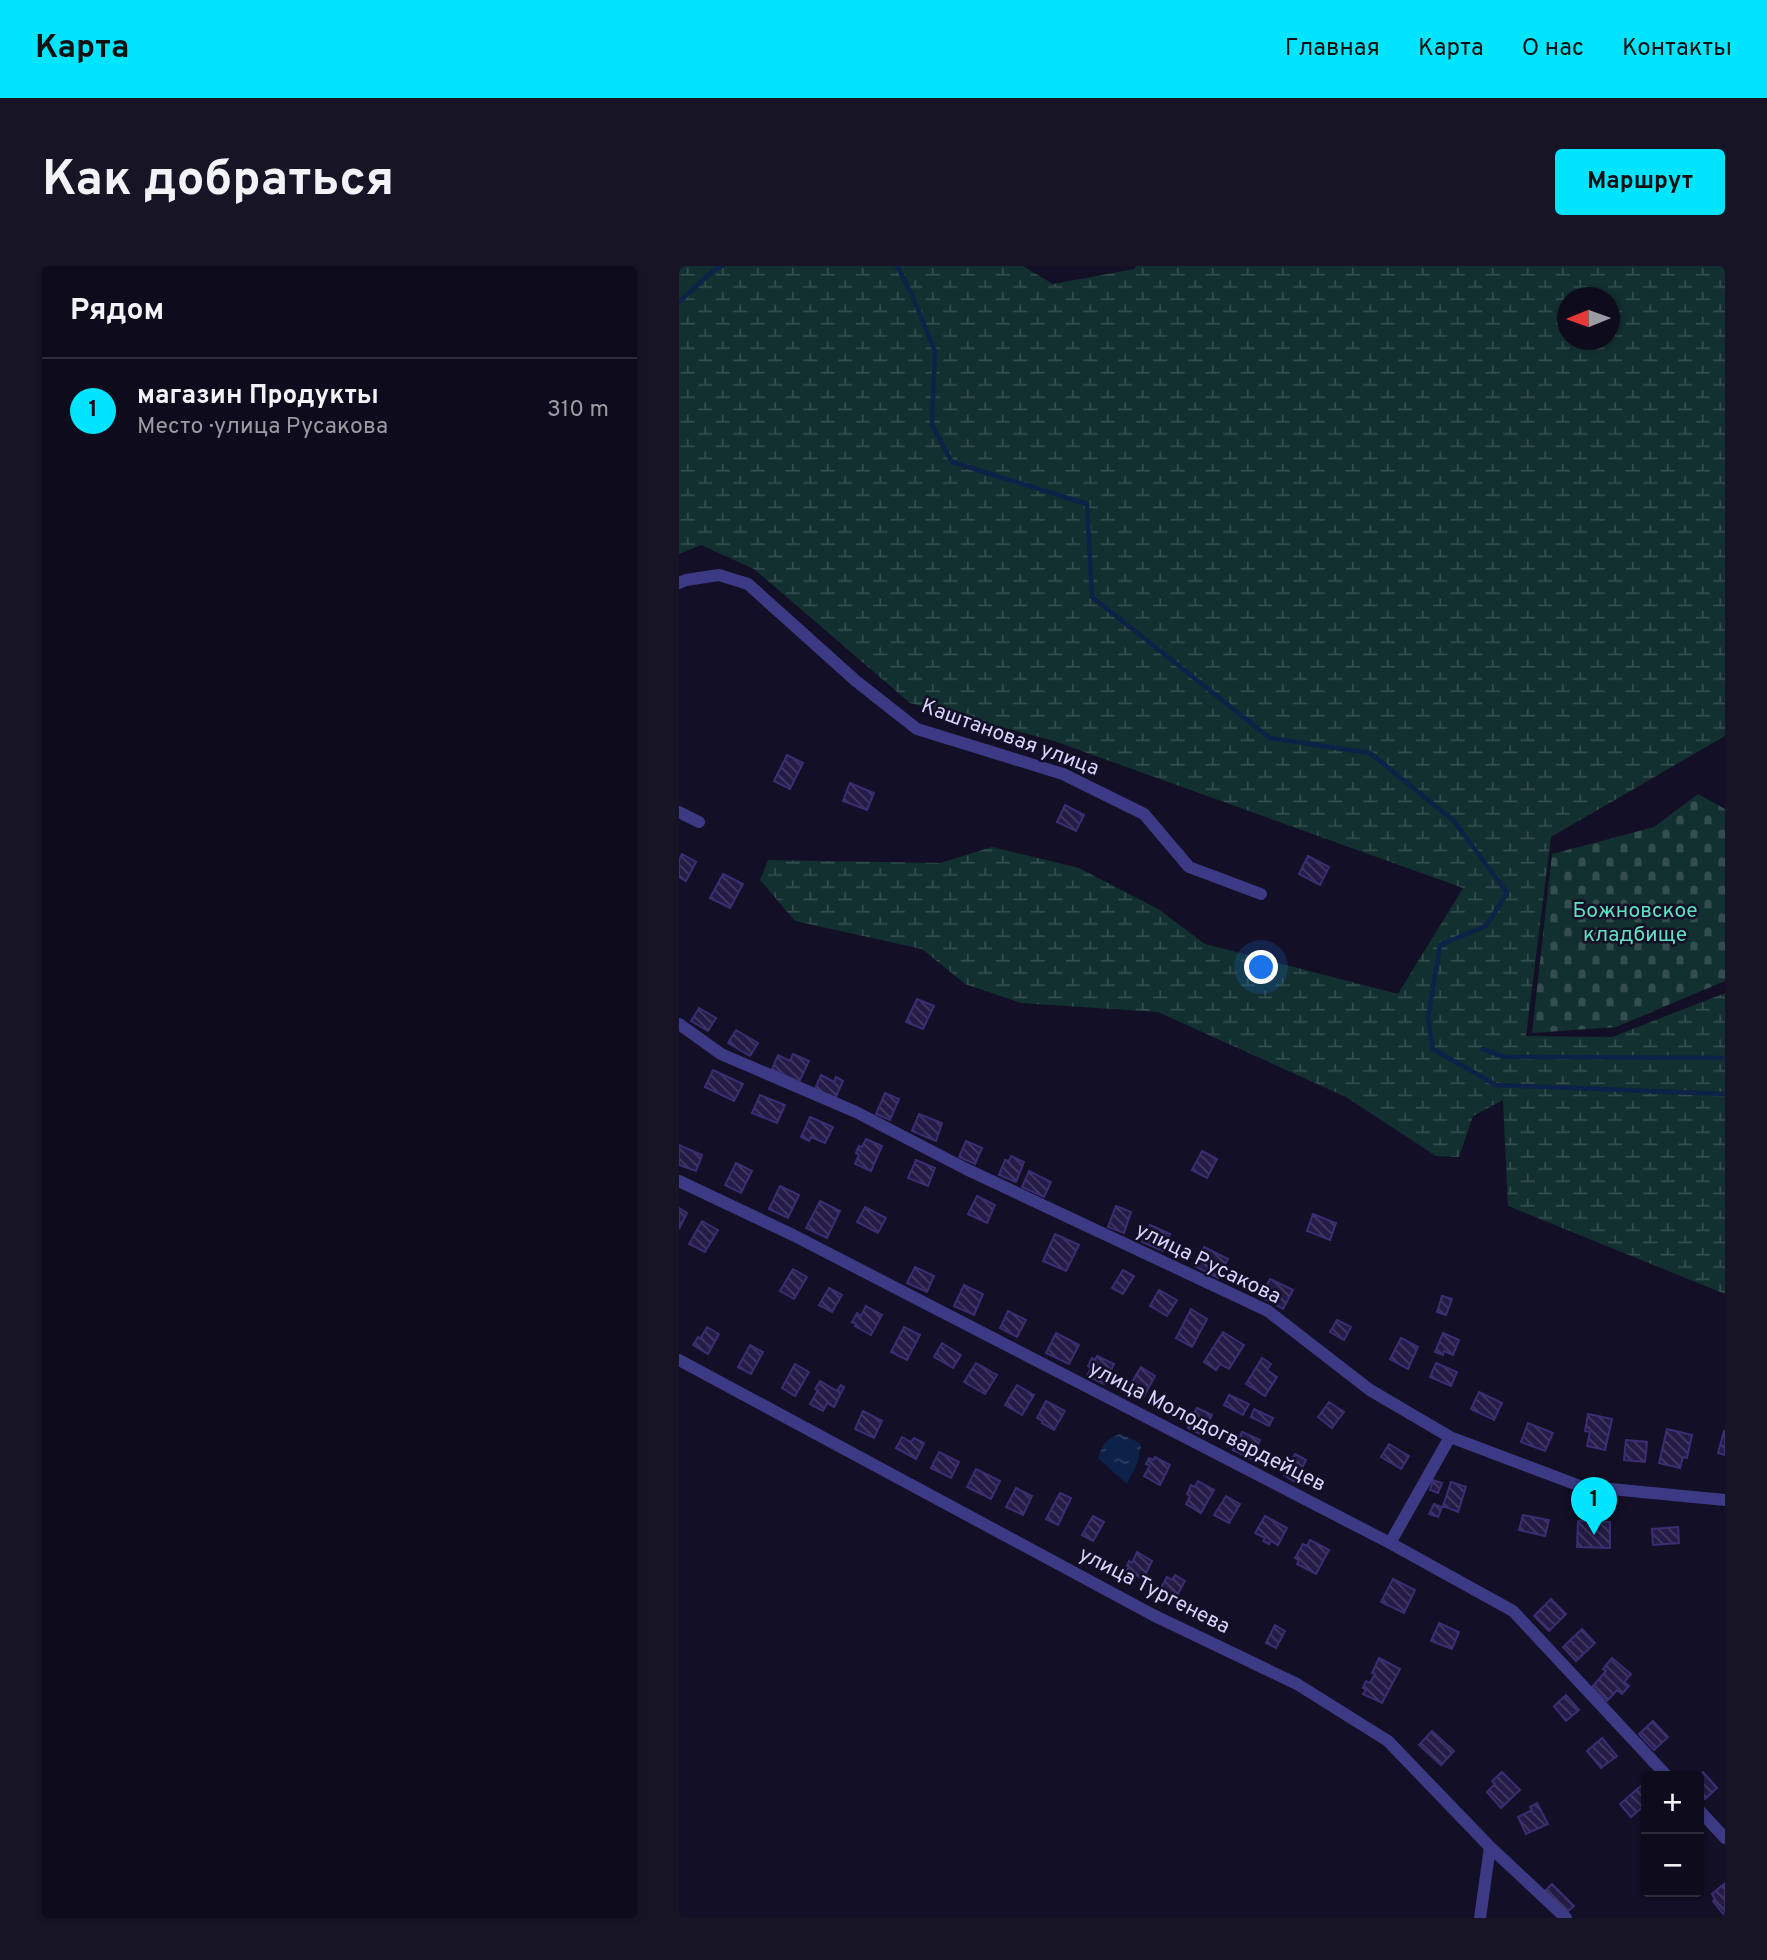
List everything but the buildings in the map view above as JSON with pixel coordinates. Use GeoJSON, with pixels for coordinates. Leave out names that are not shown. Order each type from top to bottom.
{"type":"FeatureCollection","features":[{"type":"Feature","properties":{"kind":"street","name":"Каштановая улица"},"geometry":{"type":"LineString","coordinates":[[679,583],[719,575],[748,584],[856,681],[917,729],[1063,774],[1144,814],[1189,867],[1261,894]]}},
{"type":"Feature","properties":{"kind":"street"},"geometry":{"type":"LineString","coordinates":[[679,812],[699,822]]}},
{"type":"Feature","properties":{"kind":"street","name":"улица Русакова"},"geometry":{"type":"LineString","coordinates":[[679,1024],[721,1054],[856,1112],[966,1169],[1268,1311],[1370,1390],[1450,1437],[1580,1486],[1725,1500]]}},
{"type":"Feature","properties":{"kind":"street","name":"улица Молодогвардейцев"},"geometry":{"type":"LineString","coordinates":[[679,1181],[793,1235],[1390,1543],[1513,1611],[1662,1771]]}},
{"type":"Feature","properties":{"kind":"street","name":"улица Тургенева"},"geometry":{"type":"LineString","coordinates":[[679,1360],[1153,1615],[1297,1684],[1388,1741],[1490,1847],[1566,1918]]}},
{"type":"Feature","properties":{"kind":"street"},"geometry":{"type":"LineString","coordinates":[[1390,1543],[1450,1437]]}},
{"type":"Feature","properties":{"kind":"street"},"geometry":{"type":"LineString","coordinates":[[1704,1815],[1725,1838]]}},
{"type":"Feature","properties":{"kind":"street"},"geometry":{"type":"LineString","coordinates":[[1480,1918],[1490,1847]]}},
{"type":"Feature","properties":{"kind":"green space"},"geometry":{"type":"Polygon","coordinates":[[[679,266],[1023,266],[1053,284],[1134,269],[1136,266],[1725,266],[1725,736],[1551,837],[1526,1036],[1612,1037],[1725,993],[1725,1294],[1508,1206],[1503,1100],[1473,1116],[1459,1157],[1436,1156],[1346,1097],[1158,1012],[1021,1003],[965,984],[922,949],[795,921],[760,880],[768,860],[940,863],[992,847],[1079,868],[1158,909],[1205,944],[1398,994],[1463,888],[1054,741],[910,703],[754,569],[701,545],[679,554],[679,266]]]}},
{"type":"Feature","properties":{"kind":"green space","name":"Божновское кладбище"},"geometry":{"type":"Polygon","coordinates":[[[1698,794],[1725,809],[1725,981],[1616,1027],[1532,1033],[1552,854],[1654,827],[1698,794]]]}},
{"type":"Feature","properties":{"kind":"water"},"geometry":{"type":"Polygon","coordinates":[[[1120,1434],[1141,1445],[1138,1462],[1127,1484],[1098,1458],[1105,1443],[1120,1434]]]}},
{"type":"Feature","properties":{"kind":"waterway"},"geometry":{"type":"LineString","coordinates":[[679,302],[715,269],[723,266]]}},
{"type":"Feature","properties":{"kind":"waterway"},"geometry":{"type":"LineString","coordinates":[[897,266],[935,351],[932,425],[952,462],[1087,504],[1092,597],[1270,738],[1370,753],[1454,821],[1507,893],[1486,926],[1440,945],[1428,1018],[1433,1049],[1496,1085],[1725,1094]]}},
{"type":"Feature","properties":{"kind":"waterway"},"geometry":{"type":"LineString","coordinates":[[1482,1049],[1505,1057],[1725,1058]]}},
{"type":"Feature","properties":{"kind":"place","name":"магазин Продукты"},"geometry":{"type":"Point","coordinates":[1594,1535]}}]}
